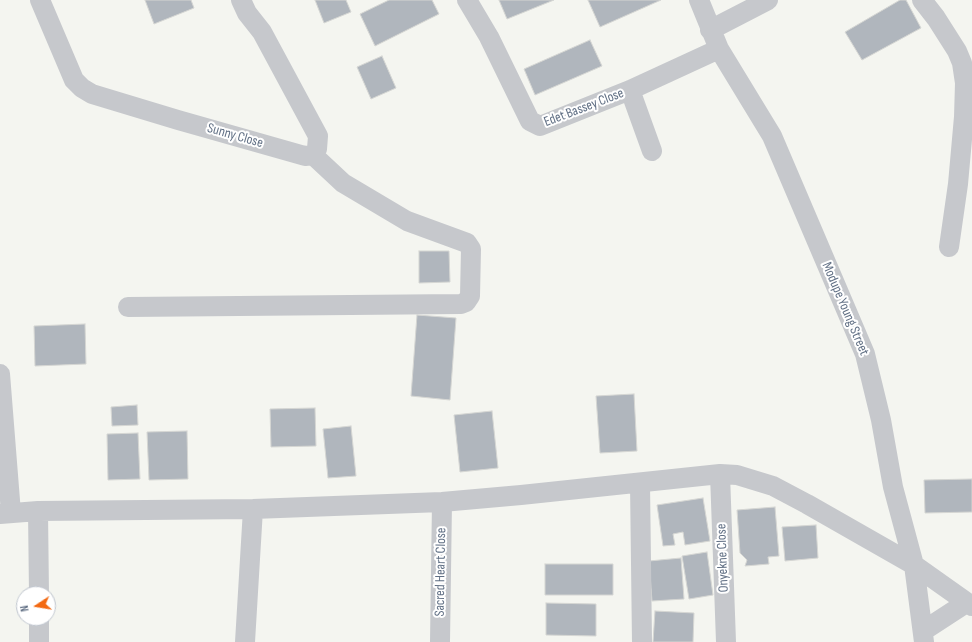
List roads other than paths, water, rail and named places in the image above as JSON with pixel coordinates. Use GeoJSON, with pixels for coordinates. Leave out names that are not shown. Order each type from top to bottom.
{"type":"FeatureCollection","features":[{"type":"Feature","properties":{"kind":"street","name":"Sunny Close"},"geometry":{"type":"LineString","coordinates":[[40,0],[74,80],[82,88],[92,94],[305,156],[313,155]]}},
{"type":"Feature","properties":{"kind":"street"},"geometry":{"type":"LineString","coordinates":[[128,307],[461,304],[466,302],[470,296],[471,249],[467,243],[407,221],[343,183],[313,155],[318,149],[318,136],[262,32],[247,13],[241,0]]}},
{"type":"Feature","properties":{"kind":"street","name":"Edet Bassey Close"},"geometry":{"type":"LineString","coordinates":[[467,0],[489,37],[532,123],[544,126],[630,90],[719,49]]}},
{"type":"Feature","properties":{"kind":"street","name":"Modupe Young Street"},"geometry":{"type":"LineString","coordinates":[[699,0],[719,49],[772,136],[813,236],[856,330],[865,354],[893,487],[914,565],[923,637]]}},
{"type":"Feature","properties":{"kind":"street"},"geometry":{"type":"LineString","coordinates":[[710,30],[768,0]]}},
{"type":"Feature","properties":{"kind":"street"},"geometry":{"type":"LineString","coordinates":[[922,0],[936,18],[957,51],[962,63],[965,83],[958,184],[949,247]]}},
{"type":"Feature","properties":{"kind":"street"},"geometry":{"type":"LineString","coordinates":[[630,90],[652,150]]}},
{"type":"Feature","properties":{"kind":"street"},"geometry":{"type":"LineString","coordinates":[[0,374],[5,514],[38,511],[253,509],[442,502],[640,484],[720,474],[738,475],[773,486],[914,565],[969,604],[923,637]]}},
{"type":"Feature","properties":{"kind":"street","name":"Onyekne Close"},"geometry":{"type":"LineString","coordinates":[[720,474],[726,642]]}},
{"type":"Feature","properties":{"kind":"street"},"geometry":{"type":"LineString","coordinates":[[640,484],[642,642]]}},
{"type":"Feature","properties":{"kind":"street","name":"Sacred Heart Close"},"geometry":{"type":"LineString","coordinates":[[440,642],[442,502]]}},
{"type":"Feature","properties":{"kind":"street"},"geometry":{"type":"LineString","coordinates":[[244,642],[253,509]]}},
{"type":"Feature","properties":{"kind":"street"},"geometry":{"type":"LineString","coordinates":[[38,511],[39,586]]}},
{"type":"Feature","properties":{"kind":"street"},"geometry":{"type":"LineString","coordinates":[[39,626],[39,642]]}}]}
